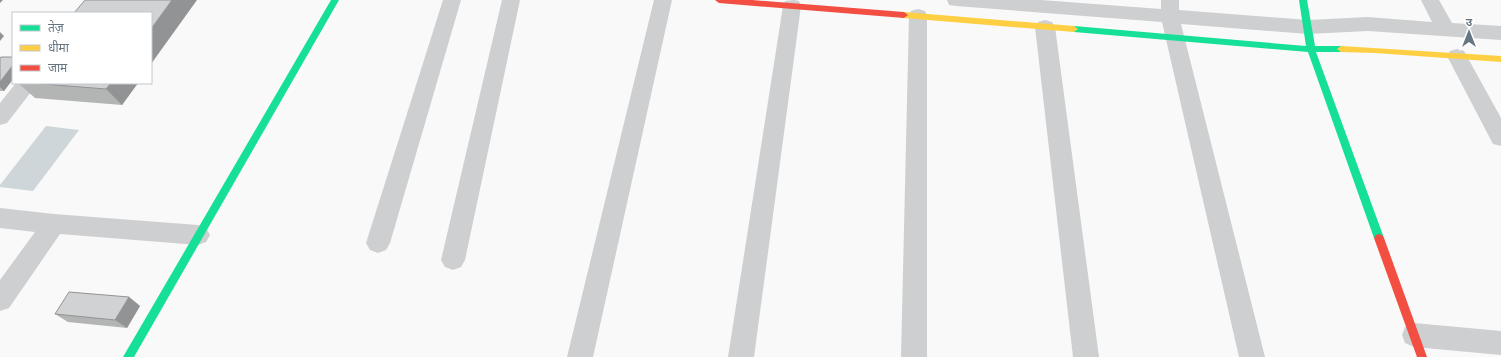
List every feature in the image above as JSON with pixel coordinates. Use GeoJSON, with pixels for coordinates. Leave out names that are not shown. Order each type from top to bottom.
{"type":"FeatureCollection","features":[{"type":"Feature","properties":{"kind":"street"},"geometry":{"type":"LineString","coordinates":[[128,357],[335,0]]}},
{"type":"Feature","properties":{"kind":"street"},"geometry":{"type":"LineString","coordinates":[[378,243],[452,0]]}},
{"type":"Feature","properties":{"kind":"street"},"geometry":{"type":"LineString","coordinates":[[453,260],[511,0]]}},
{"type":"Feature","properties":{"kind":"street"},"geometry":{"type":"LineString","coordinates":[[580,357],[663,0]]}},
{"type":"Feature","properties":{"kind":"street"},"geometry":{"type":"LineString","coordinates":[[719,0],[1311,49],[1375,50],[1501,59]]}},
{"type":"Feature","properties":{"kind":"street"},"geometry":{"type":"LineString","coordinates":[[956,0],[1170,8],[1308,27],[1368,24],[1501,33]]}},
{"type":"Feature","properties":{"kind":"street"},"geometry":{"type":"LineString","coordinates":[[1303,0],[1311,49],[1418,346],[1501,343]]}},
{"type":"Feature","properties":{"kind":"street"},"geometry":{"type":"LineString","coordinates":[[1430,0],[1446,29]]}},
{"type":"Feature","properties":{"kind":"street"},"geometry":{"type":"LineString","coordinates":[[741,357],[792,6]]}},
{"type":"Feature","properties":{"kind":"street"},"geometry":{"type":"LineString","coordinates":[[1170,8],[1252,357]]}},
{"type":"Feature","properties":{"kind":"street"},"geometry":{"type":"LineString","coordinates":[[914,357],[918,16]]}},
{"type":"Feature","properties":{"kind":"street"},"geometry":{"type":"LineString","coordinates":[[1045,27],[1086,357]]}},
{"type":"Feature","properties":{"kind":"street"},"geometry":{"type":"LineString","coordinates":[[1457,56],[1501,138]]}},
{"type":"Feature","properties":{"kind":"street"},"geometry":{"type":"LineString","coordinates":[[0,117],[27,84]]}},
{"type":"Feature","properties":{"kind":"street"},"geometry":{"type":"LineString","coordinates":[[0,218],[198,236]]}},
{"type":"Feature","properties":{"kind":"street"},"geometry":{"type":"LineString","coordinates":[[0,300],[54,224]]}},
{"type":"Feature","properties":{"kind":"shaded area"},"geometry":{"type":"Polygon","coordinates":[[[46,126],[79,130],[33,191],[0,187],[0,185],[46,126]]]}},
{"type":"Feature","properties":{"kind":"building"},"geometry":{"type":"Polygon","coordinates":[[[85,0],[172,0],[152,28],[152,12],[75,12],[85,0]]]}},
{"type":"Feature","properties":{"kind":"building"},"geometry":{"type":"Polygon","coordinates":[[[12,57],[12,66],[0,82],[0,58],[12,57]]]}},
{"type":"Feature","properties":{"kind":"building"},"geometry":{"type":"Polygon","coordinates":[[[44,84],[110,84],[106,89],[44,84]]]}},
{"type":"Feature","properties":{"kind":"building"},"geometry":{"type":"Polygon","coordinates":[[[69,292],[129,297],[115,320],[55,314],[69,292]]]}},
{"type":"Feature","properties":{"kind":"traffic: fast"},"geometry":{"type":"LineString","coordinates":[[128,357],[335,0]]}},
{"type":"Feature","properties":{"kind":"traffic: fast"},"geometry":{"type":"LineString","coordinates":[[1303,0],[1311,49],[1379,238]]}},
{"type":"Feature","properties":{"kind":"traffic: fast"},"geometry":{"type":"LineString","coordinates":[[1074,29],[1311,49],[1341,49]]}},
{"type":"Feature","properties":{"kind":"traffic: slow"},"geometry":{"type":"LineString","coordinates":[[904,15],[1074,29]]}},
{"type":"Feature","properties":{"kind":"traffic: slow"},"geometry":{"type":"LineString","coordinates":[[1341,49],[1501,59]]}},
{"type":"Feature","properties":{"kind":"traffic: jam"},"geometry":{"type":"LineString","coordinates":[[719,0],[904,15]]}},
{"type":"Feature","properties":{"kind":"traffic: jam"},"geometry":{"type":"LineString","coordinates":[[1379,238],[1422,357]]}}]}
